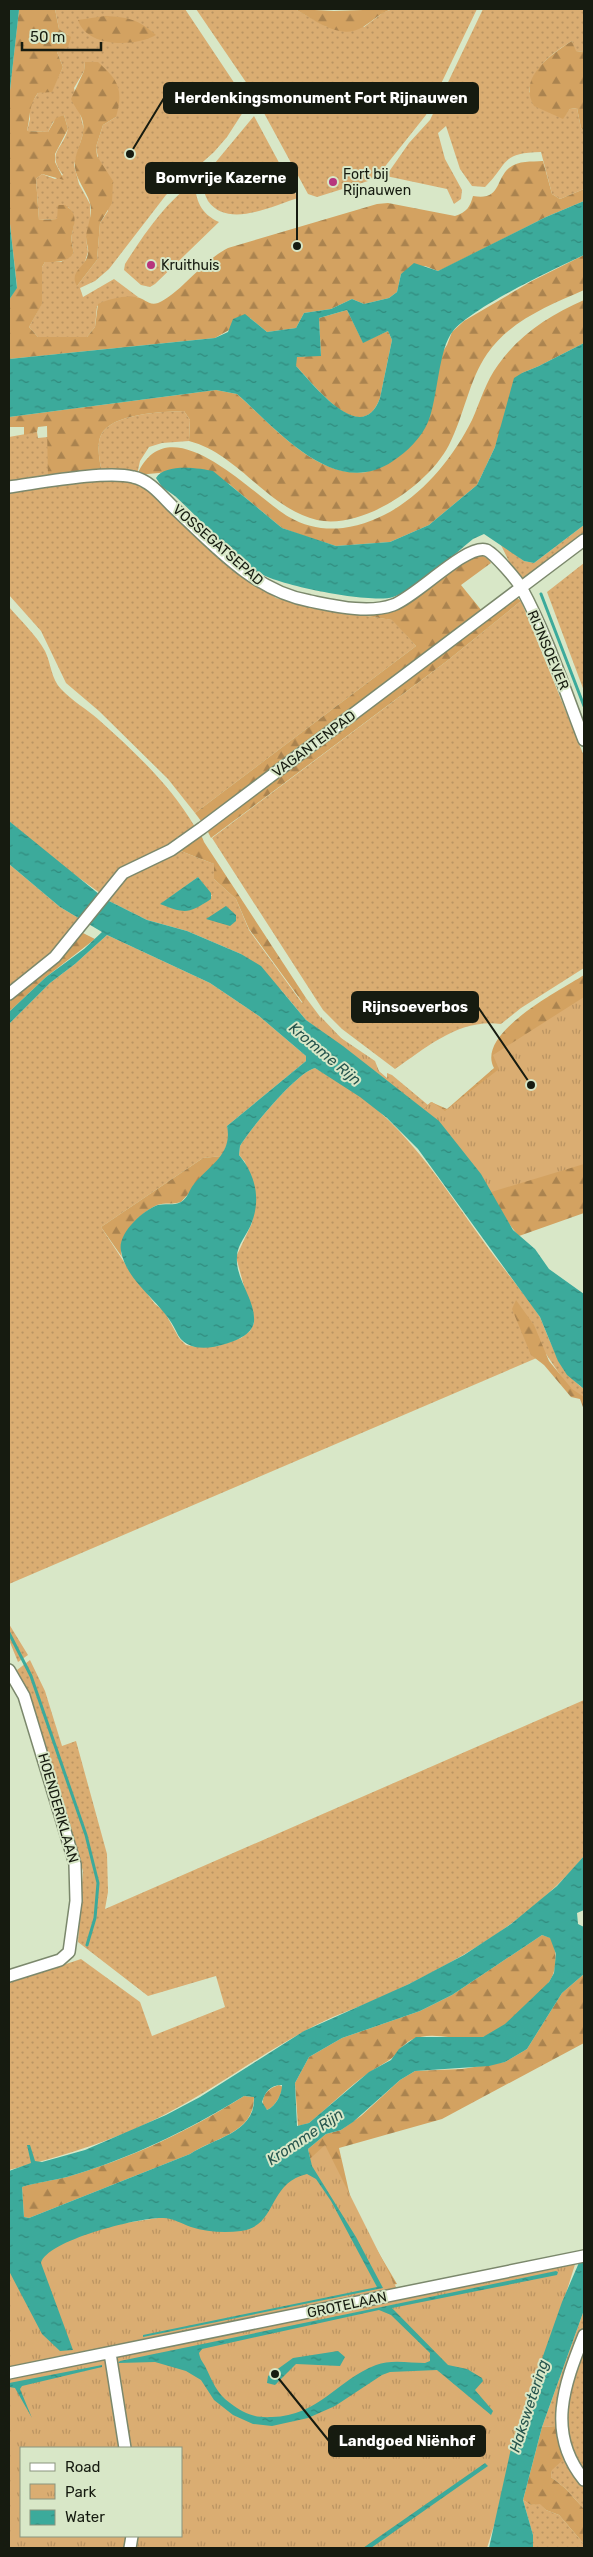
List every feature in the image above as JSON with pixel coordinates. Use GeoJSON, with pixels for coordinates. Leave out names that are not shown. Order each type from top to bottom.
{"type":"FeatureCollection","features":[{"type":"Feature","properties":{"kind":"street","name":"VOSSEGATSEPAD"},"geometry":{"type":"LineString","coordinates":[[9,487],[103,476],[122,475],[142,479],[219,550],[260,584],[282,595],[310,601],[366,608],[393,605],[406,599],[470,552],[477,550],[485,550],[493,554],[522,588]]}},
{"type":"Feature","properties":{"kind":"street","name":"VAGANTENPAD"},"geometry":{"type":"LineString","coordinates":[[9,994],[54,957],[123,873],[171,850],[202,828],[584,540]]}},
{"type":"Feature","properties":{"kind":"street","name":"RIJNSOEVER"},"geometry":{"type":"LineString","coordinates":[[522,588],[584,740]]}},
{"type":"Feature","properties":{"kind":"street","name":"HOENDERIKLAAN"},"geometry":{"type":"LineString","coordinates":[[9,1670],[24,1696],[75,1864],[76,1901],[69,1952],[60,1960],[9,1976]]}},
{"type":"Feature","properties":{"kind":"street","name":"GROTELAAN"},"geometry":{"type":"LineString","coordinates":[[9,2374],[581,2257]]}},
{"type":"Feature","properties":{"kind":"street"},"geometry":{"type":"LineString","coordinates":[[584,2335],[561,2402],[561,2418],[568,2451],[584,2480]]}},
{"type":"Feature","properties":{"kind":"street"},"geometry":{"type":"LineString","coordinates":[[110,2352],[125,2447]]}},
{"type":"Feature","properties":{"kind":"green space"},"geometry":{"type":"Polygon","coordinates":[[[19,9],[55,9],[59,29],[71,37],[68,47],[57,52],[63,67],[52,92],[38,93],[33,102],[27,131],[48,132],[56,118],[64,115],[68,129],[55,154],[55,162],[64,180],[42,174],[36,179],[39,220],[57,219],[58,205],[65,205],[74,215],[73,254],[64,260],[45,262],[42,267],[42,304],[29,327],[38,337],[87,337],[95,327],[98,304],[112,299],[127,297],[139,298],[149,303],[158,303],[175,292],[209,261],[228,248],[377,204],[388,203],[455,216],[467,209],[473,196],[482,197],[493,193],[509,168],[521,163],[543,161],[552,194],[560,199],[584,189],[584,201],[546,217],[438,271],[425,266],[401,274],[397,292],[389,298],[364,304],[352,299],[331,309],[304,313],[296,328],[267,332],[250,318],[215,338],[9,359],[9,300],[17,287],[9,215],[9,99],[19,9]]]}},
{"type":"Feature","properties":{"kind":"green space"},"geometry":{"type":"Polygon","coordinates":[[[55,9],[185,9],[247,102],[245,109],[227,137],[214,152],[166,195],[109,269],[95,281],[80,288],[83,297],[114,279],[138,297],[118,298],[97,306],[95,327],[87,337],[38,337],[29,327],[42,303],[42,267],[45,262],[61,262],[73,254],[71,239],[74,223],[73,214],[68,207],[57,219],[39,220],[36,179],[42,174],[55,179],[63,175],[58,167],[56,156],[68,129],[64,115],[53,122],[48,132],[27,131],[30,119],[29,107],[38,93],[52,90],[63,67],[57,52],[68,35],[59,29],[55,9]],[[85,62],[84,71],[74,88],[84,130],[74,165],[79,184],[90,204],[90,223],[86,238],[88,252],[77,286],[97,260],[100,223],[108,211],[96,147],[103,125],[116,117],[85,62]]]}},
{"type":"Feature","properties":{"kind":"green space"},"geometry":{"type":"Polygon","coordinates":[[[196,9],[295,9],[327,27],[364,27],[384,12],[393,9],[477,9],[426,115],[383,169],[368,181],[317,197],[308,194],[252,91],[196,9]]]}},
{"type":"Feature","properties":{"kind":"green space"},"geometry":{"type":"Polygon","coordinates":[[[295,9],[334,11],[393,9],[381,14],[363,27],[345,32],[319,23],[295,9]]]}},
{"type":"Feature","properties":{"kind":"green space"},"geometry":{"type":"Polygon","coordinates":[[[483,9],[584,9],[584,52],[575,51],[572,41],[550,56],[534,76],[529,92],[565,115],[570,109],[577,108],[581,128],[584,131],[584,189],[560,199],[552,194],[541,152],[512,157],[485,187],[472,186],[460,169],[446,126],[438,133],[445,159],[462,190],[461,199],[454,204],[447,189],[386,176],[409,143],[430,120],[483,9]]]}},
{"type":"Feature","properties":{"kind":"green space"},"geometry":{"type":"Polygon","coordinates":[[[105,16],[120,17],[138,22],[156,35],[136,42],[124,43],[101,40],[91,36],[83,29],[78,20],[105,16]]]}},
{"type":"Feature","properties":{"kind":"green space"},"geometry":{"type":"Polygon","coordinates":[[[572,41],[576,51],[584,52],[584,131],[581,128],[577,108],[570,109],[563,119],[534,106],[530,96],[530,86],[539,68],[546,60],[572,41]]]}},
{"type":"Feature","properties":{"kind":"green space"},"geometry":{"type":"Polygon","coordinates":[[[85,62],[98,62],[110,74],[118,86],[119,99],[116,117],[103,125],[96,147],[97,156],[113,181],[112,203],[100,223],[97,260],[77,286],[75,281],[76,273],[85,262],[88,253],[86,237],[91,207],[75,168],[76,156],[83,134],[83,123],[71,99],[84,71],[85,62]]]}},
{"type":"Feature","properties":{"kind":"green space"},"geometry":{"type":"Polygon","coordinates":[[[254,116],[298,198],[251,213],[227,213],[217,209],[208,201],[205,194],[204,178],[254,116]]]}},
{"type":"Feature","properties":{"kind":"green space"},"geometry":{"type":"Polygon","coordinates":[[[195,181],[196,194],[200,206],[203,211],[219,222],[155,284],[150,287],[141,285],[124,270],[125,264],[165,209],[184,189],[195,181]]]}},
{"type":"Feature","properties":{"kind":"green space"},"geometry":{"type":"Polygon","coordinates":[[[584,255],[584,290],[531,315],[507,332],[487,354],[476,375],[449,445],[440,460],[427,475],[393,501],[355,518],[335,521],[317,520],[299,514],[283,504],[223,457],[189,441],[190,420],[184,411],[138,415],[116,422],[101,435],[99,454],[102,474],[48,480],[47,426],[38,427],[37,432],[24,435],[24,427],[9,427],[9,417],[216,390],[237,394],[280,434],[313,459],[330,467],[348,472],[367,472],[447,345],[452,332],[464,321],[532,281],[584,255]]]}},
{"type":"Feature","properties":{"kind":"green space"},"geometry":{"type":"Polygon","coordinates":[[[584,300],[584,343],[522,373],[495,447],[477,485],[429,525],[390,542],[336,546],[282,528],[229,484],[202,469],[137,475],[151,455],[169,447],[190,450],[212,460],[273,506],[302,523],[329,529],[343,528],[385,515],[420,490],[450,457],[472,420],[494,371],[516,344],[536,326],[584,300]]]}},
{"type":"Feature","properties":{"kind":"green space"},"geometry":{"type":"Polygon","coordinates":[[[347,310],[363,342],[388,331],[392,340],[380,398],[372,412],[361,417],[350,415],[338,408],[296,366],[296,357],[321,355],[319,318],[347,310]]]}},
{"type":"Feature","properties":{"kind":"green space"},"geometry":{"type":"Polygon","coordinates":[[[184,411],[190,420],[189,441],[162,443],[149,447],[140,461],[137,475],[102,474],[99,444],[101,435],[107,428],[116,422],[138,415],[184,411]]]}},
{"type":"Feature","properties":{"kind":"green space"},"geometry":{"type":"Polygon","coordinates":[[[37,432],[38,438],[48,437],[48,480],[9,484],[9,437],[37,432]]]}},
{"type":"Feature","properties":{"kind":"green space"},"geometry":{"type":"Polygon","coordinates":[[[121,477],[139,481],[244,574],[276,598],[313,608],[393,620],[416,646],[195,813],[168,779],[99,711],[66,683],[41,631],[9,595],[9,489],[121,477]]]}},
{"type":"Feature","properties":{"kind":"green space"},"geometry":{"type":"Polygon","coordinates":[[[584,525],[584,532],[524,578],[517,578],[500,543],[524,561],[534,563],[584,525]]]}},
{"type":"Feature","properties":{"kind":"green space"},"geometry":{"type":"Polygon","coordinates":[[[478,554],[487,558],[491,563],[461,585],[482,611],[206,820],[201,821],[195,813],[416,646],[392,620],[348,613],[400,607],[478,554]]]}},
{"type":"Feature","properties":{"kind":"green space"},"geometry":{"type":"Polygon","coordinates":[[[584,563],[584,691],[547,592],[584,563]]]}},
{"type":"Feature","properties":{"kind":"green space"},"geometry":{"type":"Polygon","coordinates":[[[516,597],[521,601],[447,661],[211,838],[208,832],[211,828],[516,597]]]}},
{"type":"Feature","properties":{"kind":"green space"},"geometry":{"type":"Polygon","coordinates":[[[521,601],[584,756],[584,968],[521,1008],[501,1024],[486,1023],[458,1030],[432,1044],[395,1069],[342,1029],[323,1010],[212,838],[447,661],[521,601]]]}},
{"type":"Feature","properties":{"kind":"green space"},"geometry":{"type":"Polygon","coordinates":[[[9,607],[45,651],[55,681],[61,689],[99,720],[139,757],[175,797],[195,827],[100,893],[54,860],[9,821],[9,607]]]}},
{"type":"Feature","properties":{"kind":"green space"},"geometry":{"type":"Polygon","coordinates":[[[200,832],[204,842],[306,998],[303,1003],[249,929],[236,899],[214,879],[214,864],[178,850],[200,832]]]}},
{"type":"Feature","properties":{"kind":"green space"},"geometry":{"type":"Polygon","coordinates":[[[178,850],[214,864],[214,879],[236,899],[249,930],[302,1003],[306,998],[327,1026],[387,1078],[387,1073],[392,1075],[428,1105],[423,1109],[306,1020],[282,991],[241,954],[187,931],[147,920],[105,899],[124,876],[178,850]],[[198,877],[161,904],[212,896],[198,877]]]}},
{"type":"Feature","properties":{"kind":"green space"},"geometry":{"type":"Polygon","coordinates":[[[9,864],[60,907],[80,919],[62,943],[9,991],[9,864]]]}},
{"type":"Feature","properties":{"kind":"green space"},"geometry":{"type":"Polygon","coordinates":[[[81,932],[95,939],[46,977],[9,1012],[9,999],[56,960],[81,932]]]}},
{"type":"Feature","properties":{"kind":"green space"},"geometry":{"type":"Polygon","coordinates":[[[107,935],[210,983],[259,1016],[306,1056],[306,1061],[227,1126],[230,1137],[222,1156],[203,1158],[101,1227],[130,1271],[155,1304],[164,1311],[179,1338],[186,1345],[197,1347],[218,1346],[241,1338],[250,1331],[254,1323],[236,1257],[252,1223],[255,1199],[245,1162],[239,1155],[240,1146],[264,1114],[286,1090],[297,1079],[315,1068],[343,1083],[367,1101],[389,1121],[428,1165],[540,1317],[563,1366],[584,1389],[584,1400],[569,1388],[546,1354],[9,1584],[9,1024],[50,983],[75,964],[107,935]]]}},
{"type":"Feature","properties":{"kind":"green space"},"geometry":{"type":"Polygon","coordinates":[[[584,975],[584,1213],[519,1236],[503,1215],[482,1177],[463,1149],[423,1109],[431,1102],[447,1109],[494,1068],[491,1055],[497,1041],[508,1027],[540,1002],[584,975]]]}},
{"type":"Feature","properties":{"kind":"green space"},"geometry":{"type":"Polygon","coordinates":[[[584,997],[584,1164],[488,1193],[421,1112],[432,1102],[445,1111],[499,1069],[493,1055],[584,997]]]}},
{"type":"Feature","properties":{"kind":"green space"},"geometry":{"type":"Polygon","coordinates":[[[321,1017],[341,1038],[375,1061],[383,1081],[319,1034],[321,1017]]]}},
{"type":"Feature","properties":{"kind":"green space"},"geometry":{"type":"Polygon","coordinates":[[[222,1156],[181,1202],[157,1205],[131,1226],[123,1242],[121,1249],[122,1257],[101,1227],[203,1158],[222,1156]]]}},
{"type":"Feature","properties":{"kind":"green space"},"geometry":{"type":"Polygon","coordinates":[[[516,1300],[534,1325],[549,1361],[572,1389],[584,1397],[584,1410],[580,1399],[571,1397],[544,1365],[531,1355],[512,1309],[516,1300]]]}},
{"type":"Feature","properties":{"kind":"green space"},"geometry":{"type":"Polygon","coordinates":[[[9,1624],[28,1655],[18,1662],[9,1640],[9,1624]]]}},
{"type":"Feature","properties":{"kind":"green space"},"geometry":{"type":"Polygon","coordinates":[[[30,1660],[45,1691],[62,1746],[76,1741],[107,1854],[108,1892],[105,1909],[584,1700],[584,1856],[541,1900],[517,1919],[466,1954],[439,1969],[384,1996],[334,2016],[315,2026],[272,2050],[192,2100],[136,2129],[94,2145],[9,2170],[9,1983],[81,1959],[140,2002],[152,2036],[225,2007],[216,1976],[148,1996],[78,1942],[83,1871],[28,1692],[17,1670],[30,1660]]]}},
{"type":"Feature","properties":{"kind":"green space"},"geometry":{"type":"Polygon","coordinates":[[[542,1935],[551,1938],[553,1942],[556,1959],[554,1971],[544,1989],[513,2019],[491,2034],[483,2037],[428,2036],[411,2040],[392,2058],[362,2078],[309,2123],[298,2126],[295,2083],[309,2057],[342,2038],[420,2011],[452,1995],[542,1935]]]}},
{"type":"Feature","properties":{"kind":"green space"},"geometry":{"type":"Polygon","coordinates":[[[584,1974],[584,2043],[442,2119],[339,2148],[350,2196],[360,2221],[397,2284],[384,2287],[312,2166],[308,2149],[326,2134],[341,2130],[361,2116],[400,2080],[415,2071],[462,2069],[505,2062],[527,2049],[562,1993],[584,1974]]]}},
{"type":"Feature","properties":{"kind":"green space"},"geometry":{"type":"Polygon","coordinates":[[[279,2085],[283,2087],[279,2097],[273,2106],[267,2110],[263,2106],[263,2098],[269,2090],[279,2085]]]}},
{"type":"Feature","properties":{"kind":"green space"},"geometry":{"type":"Polygon","coordinates":[[[244,2096],[254,2097],[252,2109],[248,2119],[231,2133],[190,2154],[29,2218],[24,2217],[22,2187],[67,2177],[136,2153],[202,2121],[244,2096]]]}},
{"type":"Feature","properties":{"kind":"green space"},"geometry":{"type":"Polygon","coordinates":[[[325,2145],[402,2299],[577,2258],[487,2548],[9,2548],[9,2252],[93,2228],[255,2203],[290,2177],[325,2145]]]}},
{"type":"Feature","properties":{"kind":"green space"},"geometry":{"type":"Polygon","coordinates":[[[584,2310],[584,2329],[567,2374],[559,2414],[584,2485],[584,2509],[565,2488],[551,2477],[556,2426],[542,2427],[584,2310]]]}},
{"type":"Feature","properties":{"kind":"green space"},"geometry":{"type":"Polygon","coordinates":[[[584,2350],[584,2469],[575,2456],[569,2442],[567,2411],[573,2379],[584,2350]]]}},
{"type":"Feature","properties":{"kind":"green space"},"geometry":{"type":"Polygon","coordinates":[[[556,2426],[563,2460],[552,2470],[551,2477],[565,2488],[584,2509],[584,2544],[559,2515],[546,2510],[540,2504],[531,2505],[523,2500],[542,2427],[556,2426]]]}},
{"type":"Feature","properties":{"kind":"green space"},"geometry":{"type":"Polygon","coordinates":[[[523,2500],[531,2505],[540,2503],[546,2510],[559,2515],[584,2544],[584,2548],[533,2548],[533,2535],[523,2500]]]}},
{"type":"Feature","properties":{"kind":"water"},"geometry":{"type":"Polygon","coordinates":[[[9,9],[19,10],[9,99],[9,9]]]}},
{"type":"Feature","properties":{"kind":"water"},"geometry":{"type":"Polygon","coordinates":[[[584,201],[584,255],[495,300],[463,321],[453,331],[444,350],[434,401],[425,428],[414,444],[404,453],[393,461],[371,471],[350,472],[329,467],[308,456],[289,441],[237,394],[216,390],[9,417],[9,359],[215,338],[228,332],[233,319],[245,314],[267,332],[296,328],[304,313],[331,309],[352,299],[364,304],[389,298],[397,292],[401,274],[414,263],[438,271],[546,217],[584,201]],[[347,310],[319,318],[321,356],[297,357],[296,366],[338,408],[350,415],[362,417],[372,412],[380,398],[392,340],[388,331],[363,343],[347,310]]]}},
{"type":"Feature","properties":{"kind":"water"},"geometry":{"type":"Polygon","coordinates":[[[9,215],[17,288],[9,300],[9,215]]]}},
{"type":"Feature","properties":{"kind":"water"},"geometry":{"type":"Polygon","coordinates":[[[584,343],[584,525],[534,563],[524,561],[484,534],[473,539],[424,580],[393,597],[365,598],[323,592],[282,582],[256,571],[225,545],[175,496],[162,487],[156,478],[160,473],[174,468],[213,471],[282,528],[336,546],[390,542],[429,525],[477,485],[495,447],[514,378],[584,343]]]}},
{"type":"Feature","properties":{"kind":"water","name":"Kromme Rijn"},"geometry":{"type":"Polygon","coordinates":[[[9,821],[105,899],[147,920],[187,931],[241,954],[261,966],[306,1020],[343,1046],[439,1121],[481,1174],[513,1230],[535,1249],[549,1269],[584,1294],[584,1389],[567,1375],[558,1361],[540,1317],[418,1149],[387,1118],[360,1097],[315,1068],[297,1079],[286,1090],[264,1114],[240,1146],[239,1155],[253,1178],[256,1195],[255,1213],[252,1222],[237,1252],[239,1273],[254,1314],[253,1327],[247,1334],[225,1344],[204,1348],[184,1342],[163,1311],[130,1273],[121,1251],[123,1237],[132,1224],[145,1212],[161,1204],[181,1202],[194,1184],[223,1152],[228,1136],[227,1126],[306,1061],[306,1056],[259,1016],[210,983],[107,935],[75,964],[50,983],[9,1024],[9,1012],[46,977],[84,949],[102,932],[60,907],[9,864],[9,821]]]}},
{"type":"Feature","properties":{"kind":"water"},"geometry":{"type":"Polygon","coordinates":[[[198,877],[211,893],[211,899],[197,908],[187,911],[176,910],[160,904],[198,877]]]}},
{"type":"Feature","properties":{"kind":"water"},"geometry":{"type":"Polygon","coordinates":[[[226,906],[236,915],[236,921],[230,926],[206,919],[226,906]]]}},
{"type":"Feature","properties":{"kind":"water","name":"Kromme Rijn"},"geometry":{"type":"Polygon","coordinates":[[[584,1856],[584,1910],[577,1913],[578,1924],[584,1927],[584,1974],[562,1993],[527,2049],[505,2062],[489,2066],[415,2071],[400,2080],[353,2122],[341,2130],[326,2134],[308,2149],[312,2166],[356,2237],[383,2288],[143,2337],[143,2335],[377,2287],[331,2201],[316,2179],[307,2174],[294,2179],[285,2186],[261,2221],[253,2227],[241,2231],[222,2232],[197,2229],[163,2218],[135,2221],[116,2226],[76,2238],[59,2246],[47,2254],[41,2263],[73,2350],[60,2351],[42,2334],[9,2271],[9,2171],[31,2163],[27,2145],[30,2145],[35,2161],[42,2162],[85,2150],[166,2115],[200,2097],[304,2031],[409,1984],[464,1955],[511,1924],[557,1886],[584,1856]],[[542,1935],[452,1995],[420,2011],[342,2038],[309,2057],[295,2083],[297,2126],[309,2123],[369,2072],[391,2060],[399,2049],[416,2037],[483,2037],[505,2024],[549,1982],[554,1973],[556,1954],[550,1938],[542,1935]],[[282,2085],[274,2086],[266,2092],[263,2098],[262,2102],[267,2110],[276,2103],[280,2096],[282,2085]],[[244,2096],[180,2132],[113,2162],[67,2177],[22,2187],[24,2217],[29,2218],[190,2154],[231,2133],[241,2127],[248,2119],[253,2109],[254,2097],[244,2096]]]}},
{"type":"Feature","properties":{"kind":"water","name":"Hakswetering"},"geometry":{"type":"Polygon","coordinates":[[[584,2251],[584,2310],[542,2427],[523,2500],[533,2535],[533,2548],[489,2548],[512,2444],[562,2302],[584,2251]]]}},
{"type":"Feature","properties":{"kind":"water"},"geometry":{"type":"Polygon","coordinates":[[[558,2272],[557,2275],[392,2308],[448,2365],[467,2369],[482,2378],[483,2381],[475,2390],[493,2411],[491,2415],[437,2370],[390,2372],[382,2375],[335,2406],[308,2418],[272,2426],[253,2424],[233,2415],[214,2400],[201,2380],[186,2371],[155,2362],[118,2363],[120,2361],[558,2272]],[[379,2310],[202,2349],[199,2355],[218,2391],[235,2407],[245,2413],[260,2417],[288,2415],[303,2411],[350,2379],[376,2365],[388,2362],[425,2363],[430,2361],[430,2353],[391,2315],[379,2310]]]}},
{"type":"Feature","properties":{"kind":"water"},"geometry":{"type":"Polygon","coordinates":[[[338,2351],[345,2357],[340,2366],[296,2364],[275,2385],[267,2383],[268,2376],[293,2358],[338,2351]]]}},
{"type":"Feature","properties":{"kind":"water"},"geometry":{"type":"Polygon","coordinates":[[[102,2365],[102,2367],[22,2386],[20,2389],[32,2418],[15,2388],[9,2387],[9,2383],[102,2365]]]}},
{"type":"Feature","properties":{"kind":"water"},"geometry":{"type":"Polygon","coordinates":[[[485,2463],[488,2466],[371,2548],[363,2548],[485,2463]]]}},
{"type":"Feature","properties":{"kind":"waterway"},"geometry":{"type":"LineString","coordinates":[[541,594],[584,706]]}},
{"type":"Feature","properties":{"kind":"waterway"},"geometry":{"type":"LineString","coordinates":[[9,1633],[31,1676],[86,1835],[98,1883],[95,1918],[87,1945]]}},
{"type":"Feature","properties":{"kind":"place","name":"Herdenkingsmonument Fort Rijnauwen"},"geometry":{"type":"Point","coordinates":[130,154]}},
{"type":"Feature","properties":{"kind":"place","name":"Fort bij Rijnauwen"},"geometry":{"type":"Point","coordinates":[333,182]}},
{"type":"Feature","properties":{"kind":"place","name":"Bomvrije Kazerne"},"geometry":{"type":"Point","coordinates":[297,246]}},
{"type":"Feature","properties":{"kind":"place","name":"Kruithuis"},"geometry":{"type":"Point","coordinates":[151,265]}},
{"type":"Feature","properties":{"kind":"place","name":"Rijnsoeverbos"},"geometry":{"type":"Point","coordinates":[531,1085]}},
{"type":"Feature","properties":{"kind":"place","name":"Landgoed Niënhof"},"geometry":{"type":"Point","coordinates":[275,2374]}}]}
